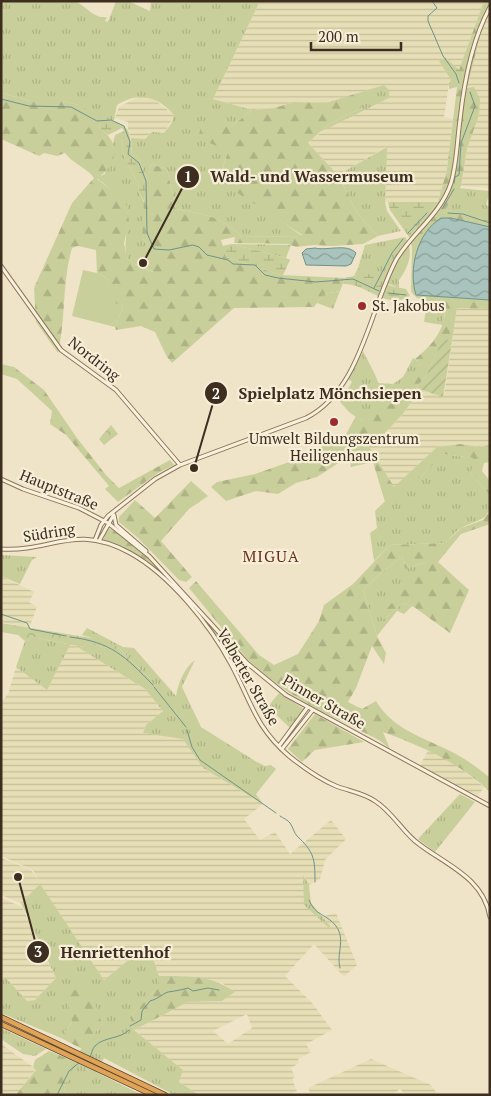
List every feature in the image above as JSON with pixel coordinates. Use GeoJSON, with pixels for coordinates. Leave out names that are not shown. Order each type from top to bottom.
{"type":"FeatureCollection","features":[{"type":"Feature","properties":{"kind":"highway"},"geometry":{"type":"LineString","coordinates":[[1,1017],[127,1075],[165,1095]]}},
{"type":"Feature","properties":{"kind":"highway"},"geometry":{"type":"LineString","coordinates":[[1,1024],[153,1095]]}},
{"type":"Feature","properties":{"kind":"street"},"geometry":{"type":"LineString","coordinates":[[97,541],[104,520],[155,479],[180,465],[306,418],[323,408],[343,385],[397,260],[436,211],[450,185],[464,88],[481,26],[490,6]]}},
{"type":"Feature","properties":{"kind":"street","name":"Nordring"},"geometry":{"type":"LineString","coordinates":[[1,266],[61,350],[116,390],[180,465]]}},
{"type":"Feature","properties":{"kind":"street","name":"Hauptstraße"},"geometry":{"type":"LineString","coordinates":[[1,479],[23,489],[79,508],[108,523]]}},
{"type":"Feature","properties":{"kind":"street"},"geometry":{"type":"LineString","coordinates":[[97,541],[117,510]]}},
{"type":"Feature","properties":{"kind":"street"},"geometry":{"type":"LineString","coordinates":[[114,515],[116,525],[140,545],[149,556]]}},
{"type":"Feature","properties":{"kind":"street","name":"Pinner Straße"},"geometry":{"type":"LineString","coordinates":[[108,523],[149,556],[247,663],[281,692],[307,708],[490,806]]}},
{"type":"Feature","properties":{"kind":"street","name":"Südring"},"geometry":{"type":"LineString","coordinates":[[1,550],[17,549],[65,539],[97,541]]}},
{"type":"Feature","properties":{"kind":"street","name":"Velberter Straße"},"geometry":{"type":"LineString","coordinates":[[97,541],[132,554],[150,567],[188,605],[218,643],[231,665],[258,723],[280,748],[326,782],[366,796],[383,807],[415,841],[464,874],[483,898],[490,917]]}},
{"type":"Feature","properties":{"kind":"street"},"geometry":{"type":"LineString","coordinates":[[218,643],[227,641]]}},
{"type":"Feature","properties":{"kind":"street"},"geometry":{"type":"LineString","coordinates":[[231,665],[241,671],[247,663]]}},
{"type":"Feature","properties":{"kind":"street"},"geometry":{"type":"LineString","coordinates":[[280,748],[307,708]]}},
{"type":"Feature","properties":{"kind":"street"},"geometry":{"type":"LineString","coordinates":[[280,748],[312,710]]}},
{"type":"Feature","properties":{"kind":"shaded area"},"geometry":{"type":"Polygon","coordinates":[[[260,1],[484,1],[459,71],[446,58],[440,61],[452,81],[449,84],[444,117],[453,119],[447,169],[438,202],[385,202],[386,147],[338,175],[308,143],[329,126],[389,98],[384,85],[326,103],[294,102],[274,108],[252,110],[213,99],[260,1]]]}},
{"type":"Feature","properties":{"kind":"shaded area"},"geometry":{"type":"Polygon","coordinates":[[[490,13],[490,188],[461,186],[467,149],[479,115],[467,89],[476,50],[486,17],[490,13]]]}},
{"type":"Feature","properties":{"kind":"shaded area"},"geometry":{"type":"Polygon","coordinates":[[[142,95],[152,98],[174,115],[164,134],[152,132],[145,139],[132,140],[128,129],[128,122],[115,118],[119,107],[142,95]]]}},
{"type":"Feature","properties":{"kind":"shaded area"},"geometry":{"type":"Polygon","coordinates":[[[457,308],[490,309],[490,445],[480,447],[460,444],[437,447],[394,488],[370,448],[402,415],[420,390],[444,396],[457,308]]]}},
{"type":"Feature","properties":{"kind":"shaded area"},"geometry":{"type":"Polygon","coordinates":[[[1,576],[34,592],[29,602],[37,607],[29,628],[1,622],[1,576]]]}},
{"type":"Feature","properties":{"kind":"shaded area"},"geometry":{"type":"Polygon","coordinates":[[[71,643],[145,689],[163,711],[146,725],[143,733],[183,738],[203,768],[263,804],[244,819],[260,840],[275,832],[290,854],[331,820],[346,839],[325,860],[320,879],[309,885],[304,876],[304,905],[330,926],[321,917],[336,913],[357,965],[344,977],[314,944],[285,976],[312,1003],[332,1030],[306,1044],[311,1052],[298,1059],[299,1063],[291,1068],[295,1077],[292,1079],[297,1091],[289,1095],[199,1095],[179,1082],[183,1070],[134,1030],[188,1002],[222,1001],[235,992],[222,983],[185,976],[159,976],[148,944],[104,980],[40,885],[21,903],[1,895],[1,858],[31,870],[38,880],[33,870],[1,856],[1,702],[8,694],[16,667],[47,689],[71,643]],[[247,1014],[213,1031],[228,1044],[252,1028],[247,1014]]]}},
{"type":"Feature","properties":{"kind":"shaded area"},"geometry":{"type":"Polygon","coordinates":[[[428,750],[456,765],[484,787],[477,797],[420,766],[428,750]]]}},
{"type":"Feature","properties":{"kind":"shaded area"},"geometry":{"type":"Polygon","coordinates":[[[1,898],[22,907],[56,978],[35,1000],[27,1001],[5,977],[1,979],[1,898]]]}},
{"type":"Feature","properties":{"kind":"shaded area"},"geometry":{"type":"Polygon","coordinates":[[[1,1044],[36,1069],[17,1093],[18,1095],[1,1095],[1,1044]]]}},
{"type":"Feature","properties":{"kind":"shaded area"},"geometry":{"type":"Polygon","coordinates":[[[371,1059],[431,1085],[438,1095],[406,1095],[400,1089],[392,1095],[311,1095],[308,1088],[371,1059]]]}},
{"type":"Feature","properties":{"kind":"green space"},"geometry":{"type":"Polygon","coordinates":[[[1,1],[76,2],[98,16],[107,17],[105,21],[108,22],[116,1],[128,1],[150,11],[151,1],[260,1],[213,99],[252,110],[231,127],[201,127],[228,151],[220,177],[302,236],[242,237],[227,224],[212,217],[176,209],[167,169],[151,164],[148,182],[138,157],[132,155],[131,138],[145,139],[152,132],[164,133],[171,124],[174,115],[155,100],[141,97],[125,101],[117,105],[114,120],[99,121],[79,105],[62,101],[30,101],[1,93],[1,1]]]}},
{"type":"Feature","properties":{"kind":"green space"},"geometry":{"type":"Polygon","coordinates":[[[484,1],[489,1],[467,88],[474,87],[480,99],[479,115],[467,149],[461,186],[445,210],[490,221],[490,227],[451,218],[414,279],[416,295],[490,300],[490,309],[457,308],[452,341],[443,339],[426,376],[416,388],[420,390],[402,415],[370,448],[394,487],[437,447],[460,444],[480,447],[490,445],[490,462],[484,463],[482,471],[490,481],[490,495],[471,474],[473,458],[443,454],[420,478],[412,476],[385,502],[373,462],[351,467],[350,459],[346,458],[317,477],[296,483],[278,494],[256,491],[226,501],[211,487],[217,482],[255,474],[292,461],[345,436],[356,416],[362,421],[378,404],[380,390],[378,383],[393,384],[387,405],[402,400],[417,372],[419,362],[415,359],[428,348],[441,329],[446,305],[421,300],[413,295],[411,291],[412,247],[409,237],[438,202],[447,169],[457,87],[449,89],[451,80],[439,61],[446,58],[459,70],[484,1]]]}},
{"type":"Feature","properties":{"kind":"green space"},"geometry":{"type":"Polygon","coordinates":[[[384,85],[389,90],[389,98],[320,132],[329,124],[361,108],[361,92],[384,85]]]}},
{"type":"Feature","properties":{"kind":"green space"},"geometry":{"type":"Polygon","coordinates":[[[361,92],[361,108],[329,124],[308,143],[338,175],[357,213],[378,236],[363,244],[296,247],[288,244],[234,243],[235,237],[221,240],[226,257],[281,275],[345,278],[340,291],[324,294],[314,307],[234,308],[172,363],[155,332],[141,326],[116,330],[115,327],[123,307],[106,299],[109,280],[97,273],[96,250],[78,246],[72,248],[69,261],[58,353],[36,322],[34,288],[72,203],[94,178],[65,153],[57,156],[44,153],[39,156],[1,139],[1,93],[30,101],[62,101],[79,105],[99,116],[100,129],[112,141],[114,154],[109,167],[97,179],[121,197],[127,206],[129,222],[124,243],[127,258],[136,265],[153,272],[149,248],[142,237],[144,201],[151,164],[167,169],[176,209],[212,217],[227,224],[242,237],[300,236],[302,235],[224,184],[220,178],[228,151],[198,138],[201,127],[231,127],[252,110],[274,108],[294,102],[326,103],[361,92]]]}},
{"type":"Feature","properties":{"kind":"green space"},"geometry":{"type":"Polygon","coordinates":[[[106,119],[120,124],[128,130],[132,155],[138,157],[148,182],[144,201],[138,191],[139,185],[125,159],[122,147],[124,131],[122,128],[108,135],[100,129],[99,121],[106,119]]]}},
{"type":"Feature","properties":{"kind":"green space"},"geometry":{"type":"Polygon","coordinates":[[[124,131],[122,147],[125,159],[139,185],[138,191],[145,204],[142,237],[149,248],[154,272],[136,265],[127,258],[125,245],[128,216],[126,209],[118,197],[97,178],[105,174],[115,135],[124,131]]]}},
{"type":"Feature","properties":{"kind":"green space"},"geometry":{"type":"Polygon","coordinates":[[[387,147],[385,202],[387,211],[401,231],[378,236],[357,213],[338,175],[387,147]]]}},
{"type":"Feature","properties":{"kind":"green space"},"geometry":{"type":"Polygon","coordinates":[[[458,188],[490,191],[486,205],[490,207],[490,221],[445,210],[458,188]]]}},
{"type":"Feature","properties":{"kind":"green space"},"geometry":{"type":"Polygon","coordinates":[[[388,202],[438,202],[409,237],[390,210],[388,202]]]}},
{"type":"Feature","properties":{"kind":"green space"},"geometry":{"type":"Polygon","coordinates":[[[405,237],[410,248],[410,254],[405,270],[399,280],[399,288],[379,280],[358,268],[365,245],[405,237]]]}},
{"type":"Feature","properties":{"kind":"green space"},"geometry":{"type":"Polygon","coordinates":[[[232,244],[291,245],[286,258],[232,244]]]}},
{"type":"Feature","properties":{"kind":"green space"},"geometry":{"type":"Polygon","coordinates":[[[232,244],[290,260],[283,275],[281,275],[226,257],[222,246],[232,244]]]}},
{"type":"Feature","properties":{"kind":"green space"},"geometry":{"type":"Polygon","coordinates":[[[358,268],[391,286],[406,289],[410,296],[401,300],[385,299],[352,285],[343,284],[345,278],[354,276],[358,268]]]}},
{"type":"Feature","properties":{"kind":"green space"},"geometry":{"type":"Polygon","coordinates":[[[83,270],[97,273],[109,280],[107,299],[123,307],[115,327],[72,316],[83,270]]]}},
{"type":"Feature","properties":{"kind":"green space"},"geometry":{"type":"Polygon","coordinates":[[[340,291],[333,309],[317,303],[324,294],[340,291]]]}},
{"type":"Feature","properties":{"kind":"green space"},"geometry":{"type":"Polygon","coordinates":[[[427,302],[446,305],[443,325],[424,322],[427,302]]]}},
{"type":"Feature","properties":{"kind":"green space"},"geometry":{"type":"Polygon","coordinates":[[[443,338],[452,341],[443,397],[416,388],[426,376],[443,338]]]}},
{"type":"Feature","properties":{"kind":"green space"},"geometry":{"type":"Polygon","coordinates":[[[363,351],[379,384],[381,398],[380,403],[372,413],[362,421],[349,412],[340,402],[352,382],[348,379],[363,351]]]}},
{"type":"Feature","properties":{"kind":"green space"},"geometry":{"type":"Polygon","coordinates":[[[413,358],[419,362],[419,367],[413,382],[402,400],[387,405],[385,403],[393,384],[403,377],[413,358]]]}},
{"type":"Feature","properties":{"kind":"green space"},"geometry":{"type":"Polygon","coordinates":[[[1,364],[14,367],[44,390],[77,438],[106,475],[119,488],[170,460],[174,465],[158,473],[118,502],[105,489],[109,486],[66,435],[50,424],[52,411],[17,379],[1,374],[1,364]]]}},
{"type":"Feature","properties":{"kind":"green space"},"geometry":{"type":"Polygon","coordinates":[[[111,425],[118,434],[104,445],[99,439],[111,425]]]}},
{"type":"Feature","properties":{"kind":"green space"},"geometry":{"type":"Polygon","coordinates":[[[442,454],[474,458],[471,474],[490,495],[487,514],[481,519],[460,528],[445,543],[390,545],[374,561],[370,533],[377,528],[375,511],[412,475],[420,478],[442,454]]]}},
{"type":"Feature","properties":{"kind":"green space"},"geometry":{"type":"Polygon","coordinates":[[[191,481],[208,496],[189,509],[161,541],[192,577],[186,582],[179,580],[137,537],[119,522],[119,517],[135,500],[155,518],[191,481]]]}},
{"type":"Feature","properties":{"kind":"green space"},"geometry":{"type":"Polygon","coordinates":[[[490,511],[490,524],[461,534],[438,562],[469,590],[450,633],[414,607],[403,603],[384,619],[380,616],[427,564],[424,563],[405,569],[402,557],[363,590],[377,636],[386,653],[384,664],[372,646],[356,688],[348,702],[362,709],[376,701],[390,718],[408,731],[470,762],[490,778],[490,792],[466,772],[426,749],[383,732],[390,749],[379,740],[317,709],[288,692],[248,660],[189,588],[196,581],[259,655],[274,665],[298,654],[319,621],[324,605],[353,584],[390,545],[445,543],[461,528],[483,520],[490,511]]]}},
{"type":"Feature","properties":{"kind":"green space"},"geometry":{"type":"Polygon","coordinates":[[[107,528],[118,533],[150,559],[224,641],[219,641],[181,595],[148,563],[134,554],[103,540],[107,528]]]}},
{"type":"Feature","properties":{"kind":"green space"},"geometry":{"type":"Polygon","coordinates":[[[1,555],[37,557],[32,560],[20,584],[1,576],[1,555]]]}},
{"type":"Feature","properties":{"kind":"green space"},"geometry":{"type":"Polygon","coordinates":[[[402,557],[405,569],[424,563],[428,564],[384,619],[403,603],[412,606],[404,614],[397,611],[377,636],[363,590],[402,557]]]}},
{"type":"Feature","properties":{"kind":"green space"},"geometry":{"type":"Polygon","coordinates":[[[1,623],[103,640],[117,646],[153,682],[149,682],[112,649],[86,643],[84,647],[32,637],[25,641],[18,635],[1,632],[1,623]]]}},
{"type":"Feature","properties":{"kind":"green space"},"geometry":{"type":"Polygon","coordinates":[[[87,628],[123,647],[134,648],[176,696],[182,676],[195,660],[182,687],[201,727],[257,762],[265,766],[271,765],[276,769],[256,794],[263,804],[203,768],[183,739],[143,733],[146,725],[163,711],[145,689],[74,645],[84,647],[86,643],[112,649],[152,681],[117,646],[82,635],[87,628]]]}},
{"type":"Feature","properties":{"kind":"green space"},"geometry":{"type":"Polygon","coordinates":[[[32,637],[70,644],[47,690],[16,667],[25,641],[32,637]]]}},
{"type":"Feature","properties":{"kind":"green space"},"geometry":{"type":"Polygon","coordinates":[[[223,643],[245,663],[241,670],[236,667],[223,643]]]}},
{"type":"Feature","properties":{"kind":"green space"},"geometry":{"type":"Polygon","coordinates":[[[279,693],[304,709],[290,728],[270,709],[270,704],[279,693]]]}},
{"type":"Feature","properties":{"kind":"green space"},"geometry":{"type":"Polygon","coordinates":[[[315,714],[364,742],[315,750],[302,762],[288,749],[315,714]]]}},
{"type":"Feature","properties":{"kind":"green space"},"geometry":{"type":"Polygon","coordinates":[[[460,794],[475,802],[435,852],[418,839],[460,794]]]}},
{"type":"Feature","properties":{"kind":"green space"},"geometry":{"type":"Polygon","coordinates":[[[303,875],[309,885],[311,903],[330,926],[329,928],[304,905],[303,875]]]}},
{"type":"Feature","properties":{"kind":"green space"},"geometry":{"type":"Polygon","coordinates":[[[40,884],[104,980],[148,944],[159,976],[159,986],[130,1017],[134,1030],[183,1070],[179,1082],[199,1095],[174,1095],[104,1058],[96,1072],[142,1095],[66,1095],[64,1087],[79,1052],[102,1024],[72,1022],[61,1038],[1,1013],[1,979],[5,977],[27,1001],[35,1000],[56,978],[21,903],[40,884]]]}},
{"type":"Feature","properties":{"kind":"green space"},"geometry":{"type":"Polygon","coordinates":[[[159,976],[208,979],[226,986],[235,992],[222,1001],[188,1002],[134,1030],[130,1017],[159,986],[159,976]]]}},
{"type":"Feature","properties":{"kind":"green space"},"geometry":{"type":"Polygon","coordinates":[[[89,985],[102,1024],[82,1049],[61,1038],[72,1022],[66,993],[89,985]]]}},
{"type":"Feature","properties":{"kind":"green space"},"geometry":{"type":"Polygon","coordinates":[[[1,1028],[46,1049],[35,1056],[23,1054],[1,1039],[1,1028]]]}},
{"type":"Feature","properties":{"kind":"green space"},"geometry":{"type":"Polygon","coordinates":[[[49,1051],[76,1062],[64,1087],[66,1095],[18,1095],[17,1093],[36,1070],[33,1067],[35,1060],[49,1051]]]}},
{"type":"Feature","properties":{"kind":"water"},"geometry":{"type":"Polygon","coordinates":[[[441,218],[451,218],[490,227],[490,300],[416,295],[413,274],[420,242],[441,218]]]}},
{"type":"Feature","properties":{"kind":"water"},"geometry":{"type":"Polygon","coordinates":[[[347,248],[356,253],[351,264],[346,266],[306,265],[302,253],[306,249],[347,248]]]}},
{"type":"Feature","properties":{"kind":"waterway"},"geometry":{"type":"LineString","coordinates":[[432,1],[437,8],[428,16],[428,21],[443,56],[456,74],[459,83]]}},
{"type":"Feature","properties":{"kind":"waterway"},"geometry":{"type":"LineString","coordinates":[[454,183],[455,177],[459,175],[461,143],[475,106],[470,92]]}},
{"type":"Feature","properties":{"kind":"waterway"},"geometry":{"type":"LineString","coordinates":[[1,99],[29,106],[71,107],[97,121],[111,120],[124,126],[130,142],[128,154],[139,163],[146,181],[147,233],[154,249],[169,250],[193,245],[199,247],[207,255],[228,260],[233,264],[255,265],[265,275],[316,282],[353,279],[379,291]]}},
{"type":"Feature","properties":{"kind":"waterway"},"geometry":{"type":"LineString","coordinates":[[442,209],[454,189]]}},
{"type":"Feature","properties":{"kind":"waterway"},"geometry":{"type":"LineString","coordinates":[[408,233],[427,213]]}},
{"type":"Feature","properties":{"kind":"waterway"},"geometry":{"type":"LineString","coordinates":[[448,213],[463,214],[490,223]]}},
{"type":"Feature","properties":{"kind":"waterway"},"geometry":{"type":"LineString","coordinates":[[374,288],[392,253],[403,239]]}},
{"type":"Feature","properties":{"kind":"waterway"},"geometry":{"type":"LineString","coordinates":[[388,293],[406,295]]}},
{"type":"Feature","properties":{"kind":"waterway"},"geometry":{"type":"LineString","coordinates":[[1,614],[27,623],[30,629],[66,636]]}},
{"type":"Feature","properties":{"kind":"waterway"},"geometry":{"type":"LineString","coordinates":[[70,637],[84,639],[116,652],[134,666],[153,685]]}},
{"type":"Feature","properties":{"kind":"waterway"},"geometry":{"type":"LineString","coordinates":[[154,687],[186,727]]}},
{"type":"Feature","properties":{"kind":"waterway"},"geometry":{"type":"LineString","coordinates":[[187,730],[192,747],[200,760],[276,813]]}},
{"type":"Feature","properties":{"kind":"waterway"},"geometry":{"type":"LineString","coordinates":[[280,816],[289,822],[296,835],[310,851],[315,867],[315,882]]}},
{"type":"Feature","properties":{"kind":"waterway"},"geometry":{"type":"LineString","coordinates":[[309,900],[314,909],[333,922],[339,931],[341,941],[340,968]]}},
{"type":"Feature","properties":{"kind":"waterway"},"geometry":{"type":"LineString","coordinates":[[130,1026],[141,1020],[142,1011],[150,1001],[168,992],[188,988],[193,991],[208,988],[219,990]]}},
{"type":"Feature","properties":{"kind":"waterway"},"geometry":{"type":"LineString","coordinates":[[90,1057],[93,1048],[98,1043],[126,1033],[129,1030]]}},
{"type":"Feature","properties":{"kind":"waterway"},"geometry":{"type":"LineString","coordinates":[[57,1095],[69,1071],[80,1062]]}},
{"type":"Feature","properties":{"kind":"place","name":"Wald- und Wassermuseum"},"geometry":{"type":"Point","coordinates":[143,263]}},
{"type":"Feature","properties":{"kind":"place","name":"St. Jakobus"},"geometry":{"type":"Point","coordinates":[362,306]}},
{"type":"Feature","properties":{"kind":"place","name":"Umwelt Bildungszentrum Heiligenhaus"},"geometry":{"type":"Point","coordinates":[334,422]}},
{"type":"Feature","properties":{"kind":"place","name":"Spielplatz Mönchsiepen"},"geometry":{"type":"Point","coordinates":[194,468]}},
{"type":"Feature","properties":{"kind":"place","name":"Henriettenhof"},"geometry":{"type":"Point","coordinates":[18,877]}},
{"type":"Feature","properties":{"kind":"district","name":"MIGUA"},"geometry":{"type":"Point","coordinates":[271,556]}}]}
